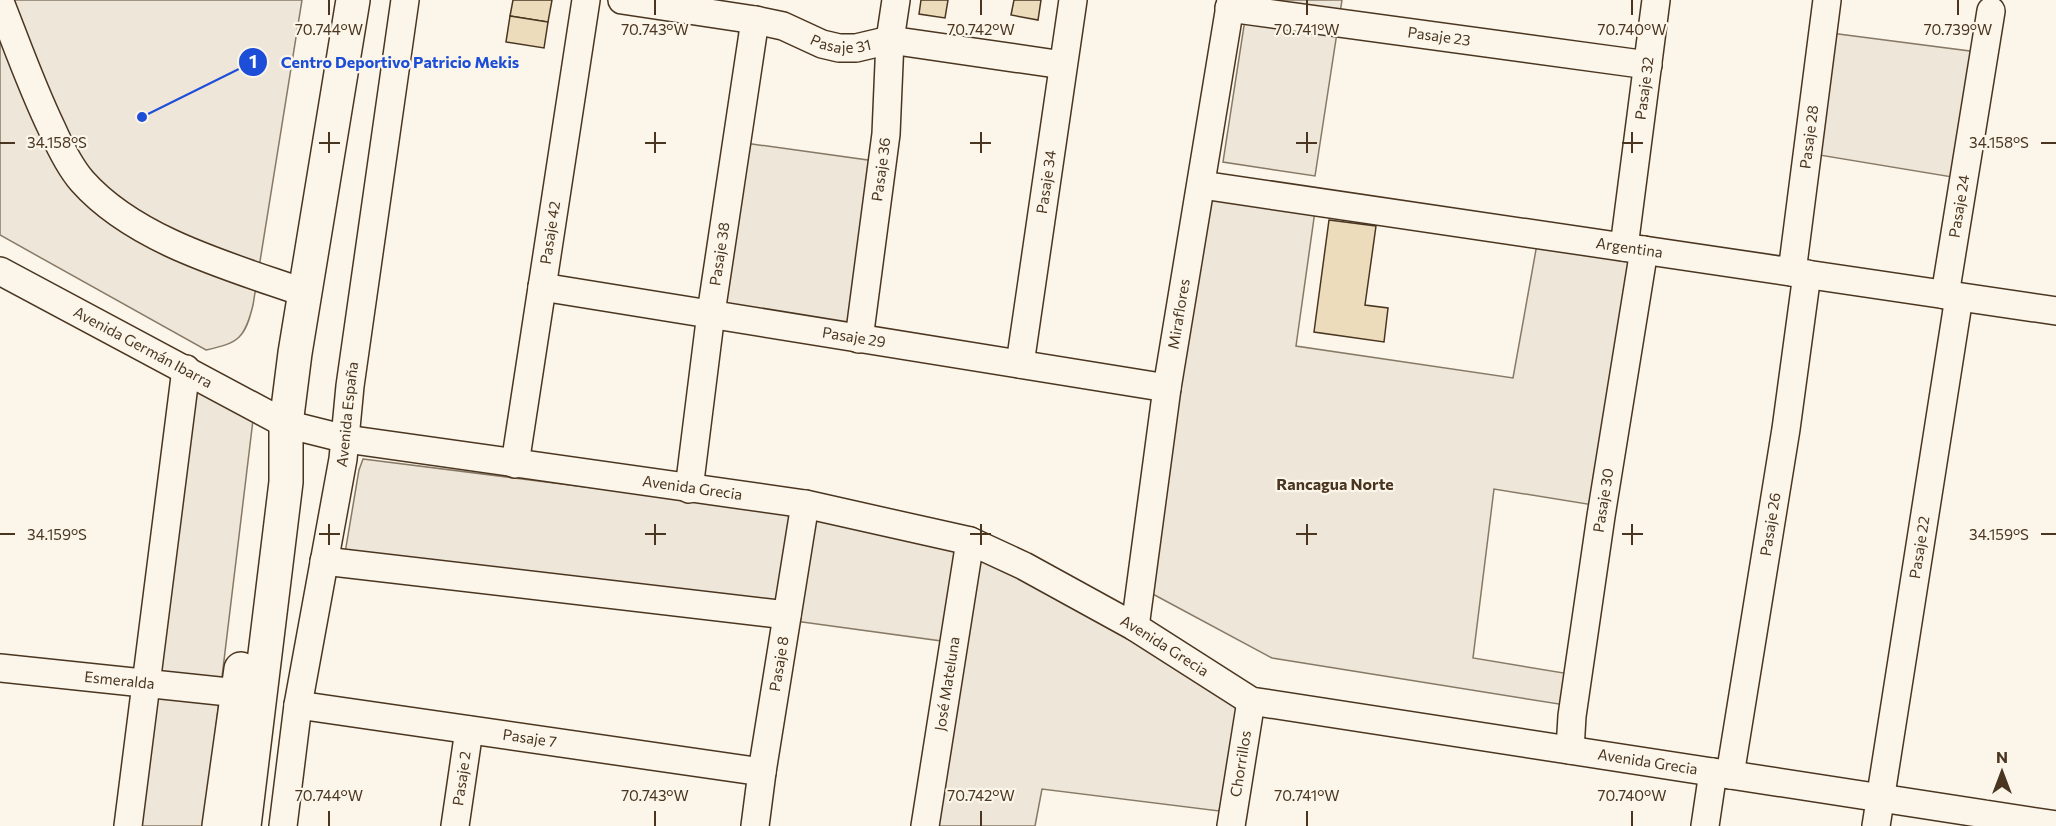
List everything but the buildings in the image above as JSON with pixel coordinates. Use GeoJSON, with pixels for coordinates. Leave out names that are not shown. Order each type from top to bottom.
{"type":"FeatureCollection","features":[{"type":"Feature","properties":{"kind":"main road"},"geometry":{"type":"LineString","coordinates":[[244,826],[286,482],[286,424],[353,0]]}},
{"type":"Feature","properties":{"kind":"main road"},"geometry":{"type":"LineString","coordinates":[[219,826],[269,473],[278,437],[286,424]]}},
{"type":"Feature","properties":{"kind":"street","name":"Avenida España"},"geometry":{"type":"LineString","coordinates":[[283,826],[298,705],[346,439],[350,386],[405,0]]}},
{"type":"Feature","properties":{"kind":"street","name":"Pasaje 42"},"geometry":{"type":"LineString","coordinates":[[515,464],[586,0]]}},
{"type":"Feature","properties":{"kind":"street","name":"Pasaje 31"},"geometry":{"type":"LineString","coordinates":[[622,0],[783,26],[822,44],[839,48],[856,48],[890,40],[1063,65]]}},
{"type":"Feature","properties":{"kind":"street","name":"Pasaje 36"},"geometry":{"type":"LineString","coordinates":[[859,339],[886,134],[890,40],[896,0]]}},
{"type":"Feature","properties":{"kind":"street","name":"Pasaje 34"},"geometry":{"type":"LineString","coordinates":[[1020,364],[1073,0]]}},
{"type":"Feature","properties":{"kind":"street","name":"Pasaje 32"},"geometry":{"type":"LineString","coordinates":[[1634,249],[1648,65],[1656,0]]}},
{"type":"Feature","properties":{"kind":"street","name":"Pasaje 28"},"geometry":{"type":"LineString","coordinates":[[1800,273],[1827,0]]}},
{"type":"Feature","properties":{"kind":"street"},"geometry":{"type":"LineString","coordinates":[[0,2],[39,104],[64,154],[81,180],[106,203],[138,225],[181,248],[305,293]]}},
{"type":"Feature","properties":{"kind":"street","name":"Pasaje 23"},"geometry":{"type":"LineString","coordinates":[[1230,4],[1648,65]]}},
{"type":"Feature","properties":{"kind":"street","name":"Miraflores"},"geometry":{"type":"LineString","coordinates":[[1135,627],[1167,388],[1230,4]]}},
{"type":"Feature","properties":{"kind":"street","name":"Pasaje 24"},"geometry":{"type":"LineString","coordinates":[[1952,296],[1991,10]]}},
{"type":"Feature","properties":{"kind":"street","name":"Pasaje 38"},"geometry":{"type":"LineString","coordinates":[[689,489],[711,313],[755,20]]}},
{"type":"Feature","properties":{"kind":"street","name":"Argentina"},"geometry":{"type":"LineString","coordinates":[[1202,184],[2056,311]]}},
{"type":"Feature","properties":{"kind":"street","name":"Pasaje 30"},"geometry":{"type":"LineString","coordinates":[[1570,750],[1572,716],[1601,516],[1634,249]]}},
{"type":"Feature","properties":{"kind":"street","name":"Avenida Germán Ibarra"},"geometry":{"type":"LineString","coordinates":[[0,271],[286,424]]}},
{"type":"Feature","properties":{"kind":"street","name":"Pasaje 26"},"geometry":{"type":"LineString","coordinates":[[1705,826],[1722,774],[1786,429],[1800,273]]}},
{"type":"Feature","properties":{"kind":"street","name":"Pasaje 29"},"geometry":{"type":"LineString","coordinates":[[543,287],[1167,388]]}},
{"type":"Feature","properties":{"kind":"street","name":"Pasaje 22"},"geometry":{"type":"LineString","coordinates":[[1876,826],[1952,296]]}},
{"type":"Feature","properties":{"kind":"street"},"geometry":{"type":"LineString","coordinates":[[128,826],[186,369]]}},
{"type":"Feature","properties":{"kind":"street","name":"Avenida Grecia"},"geometry":{"type":"LineString","coordinates":[[286,424],[346,439],[805,504],[970,541],[1024,566],[1135,627],[1251,701],[2056,825]]}},
{"type":"Feature","properties":{"kind":"street","name":"Pasaje 8"},"geometry":{"type":"LineString","coordinates":[[755,826],[805,504]]}},
{"type":"Feature","properties":{"kind":"street","name":"José Mateluna"},"geometry":{"type":"LineString","coordinates":[[925,826],[970,541]]}},
{"type":"Feature","properties":{"kind":"street"},"geometry":{"type":"LineString","coordinates":[[324,561],[787,615]]}},
{"type":"Feature","properties":{"kind":"street","name":"Esmeralda"},"geometry":{"type":"LineString","coordinates":[[0,668],[238,693]]}},
{"type":"Feature","properties":{"kind":"street","name":"Chorrillos"},"geometry":{"type":"LineString","coordinates":[[1231,826],[1251,701]]}},
{"type":"Feature","properties":{"kind":"street","name":"Pasaje 7"},"geometry":{"type":"LineString","coordinates":[[298,705],[762,771]]}},
{"type":"Feature","properties":{"kind":"street","name":"Pasaje 2"},"geometry":{"type":"LineString","coordinates":[[455,826],[469,730]]}},
{"type":"Feature","properties":{"kind":"shaded area"},"geometry":{"type":"Polygon","coordinates":[[[0,0],[302,0],[253,305],[247,325],[239,337],[226,345],[206,350],[0,235],[0,0]]]}},
{"type":"Feature","properties":{"kind":"shaded area"},"geometry":{"type":"Polygon","coordinates":[[[1248,0],[1342,0],[1315,176],[1223,162],[1248,0]]]}},
{"type":"Feature","properties":{"kind":"shaded area"},"geometry":{"type":"Polygon","coordinates":[[[1823,32],[1985,53],[1964,179],[1807,153],[1823,32]]]}},
{"type":"Feature","properties":{"kind":"shaded area"},"geometry":{"type":"Polygon","coordinates":[[[745,143],[882,162],[858,330],[719,308],[745,143]]]}},
{"type":"Feature","properties":{"kind":"shaded area"},"geometry":{"type":"Polygon","coordinates":[[[1209,195],[1315,211],[1296,346],[1513,378],[1537,244],[1633,258],[1593,505],[1494,489],[1473,658],[1570,674],[1565,705],[1272,658],[1149,592],[1209,195]]]}},
{"type":"Feature","properties":{"kind":"shaded area"},"geometry":{"type":"Polygon","coordinates":[[[179,374],[253,420],[204,826],[119,826],[179,374]]]}},
{"type":"Feature","properties":{"kind":"shaded area"},"geometry":{"type":"Polygon","coordinates":[[[363,459],[819,516],[963,547],[1132,631],[1242,704],[1219,811],[1042,789],[1035,826],[935,826],[963,644],[344,559],[359,470],[363,459]]]}},
{"type":"Feature","properties":{"kind":"place","name":"Centro Deportivo Patricio Mekis"},"geometry":{"type":"Point","coordinates":[142,117]}},
{"type":"Feature","properties":{"kind":"district","name":"Rancagua Norte"},"geometry":{"type":"Point","coordinates":[1335,484]}}]}
